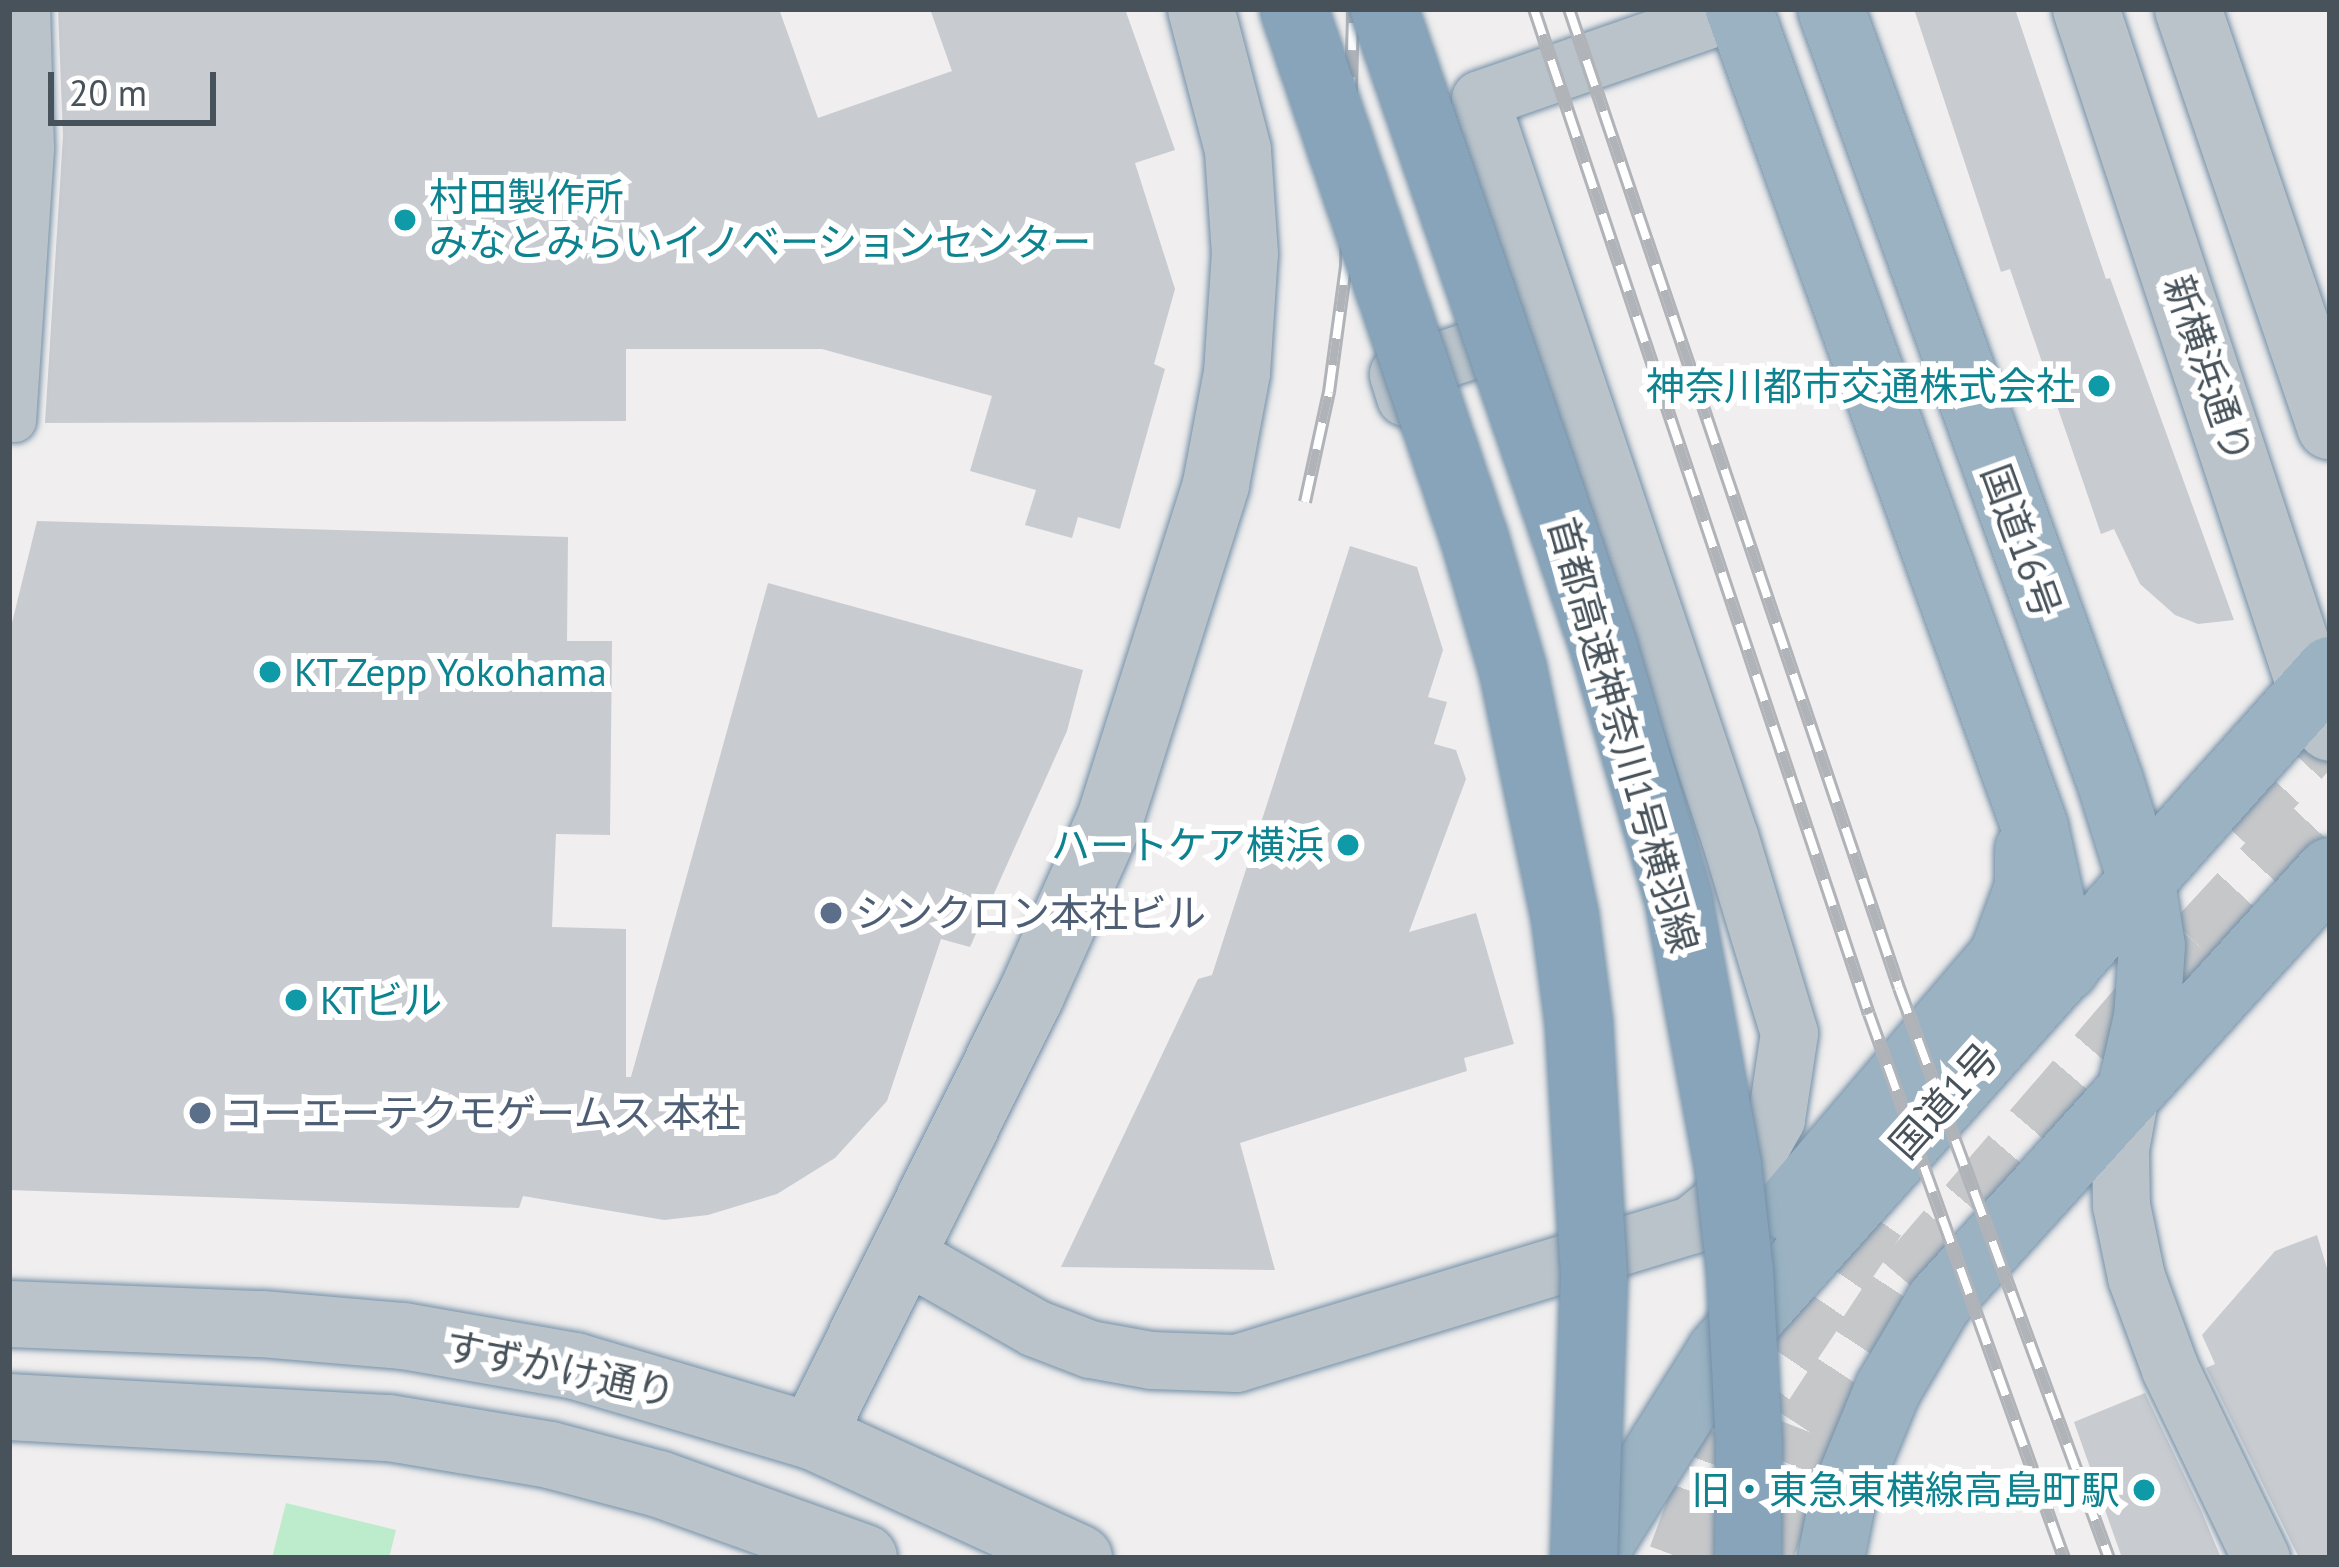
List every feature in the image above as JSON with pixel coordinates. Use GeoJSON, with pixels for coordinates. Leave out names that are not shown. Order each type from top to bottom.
{"type":"FeatureCollection","features":[{"type":"Feature","properties":{"kind":"highway"},"geometry":{"type":"LineString","coordinates":[[1294,9],[1428,394],[1513,670],[1562,810],[1591,924],[1618,1106],[1630,1259],[1625,1558]]}},
{"type":"Feature","properties":{"kind":"highway","name":"首都高速神奈川1号横羽線"},"geometry":{"type":"LineString","coordinates":[[1384,9],[1604,647],[1679,901],[1728,1165],[1740,1271],[1749,1442],[1748,1558]]}},
{"type":"Feature","properties":{"kind":"highway"},"geometry":{"type":"LineString","coordinates":[[1739,9],[2035,827],[2066,968]]}},
{"type":"Feature","properties":{"kind":"highway","name":"国道16号"},"geometry":{"type":"LineString","coordinates":[[1831,9],[2110,781],[2141,883],[2152,946],[2147,1017],[2132,1083]]}},
{"type":"Feature","properties":{"kind":"highway"},"geometry":{"type":"LineString","coordinates":[[1513,670],[1565,917],[1579,1023],[1594,1276],[1588,1558]]}},
{"type":"Feature","properties":{"kind":"highway","name":"国道1号"},"geometry":{"type":"LineString","coordinates":[[1588,1558],[1720,1352],[2141,883],[2324,696]]}},
{"type":"Feature","properties":{"kind":"highway"},"geometry":{"type":"LineString","coordinates":[[1720,1352],[1782,1215],[2003,955],[2028,887],[2016,775]]}},
{"type":"Feature","properties":{"kind":"highway"},"geometry":{"type":"LineString","coordinates":[[1831,1558],[1843,1498],[1888,1389],[1939,1302],[2132,1083],[2330,871]]}},
{"type":"Feature","properties":{"kind":"street"},"geometry":{"type":"LineString","coordinates":[[15,421],[47,148],[28,9]]}},
{"type":"Feature","properties":{"kind":"street"},"geometry":{"type":"LineString","coordinates":[[812,1436],[1031,995],[1110,819],[1216,484],[1238,374],[1245,254],[1238,150],[1201,9]]}},
{"type":"Feature","properties":{"kind":"street"},"geometry":{"type":"LineString","coordinates":[[903,1253],[1035,1328],[1090,1349],[1151,1360],[1236,1363],[1691,1225],[1738,1187],[1776,1119],[1790,1034],[1729,836],[1552,324],[1480,99],[1739,9]]}},
{"type":"Feature","properties":{"kind":"street","name":"新横浜通り"},"geometry":{"type":"LineString","coordinates":[[2086,9],[2324,696]]}},
{"type":"Feature","properties":{"kind":"street"},"geometry":{"type":"LineString","coordinates":[[2188,9],[2324,394]]}},
{"type":"Feature","properties":{"kind":"street"},"geometry":{"type":"LineString","coordinates":[[1552,324],[1398,374],[1478,643],[1525,846],[1551,1040],[1569,1265]]}},
{"type":"Feature","properties":{"kind":"street"},"geometry":{"type":"LineString","coordinates":[[2132,1083],[2120,1149],[2121,1205],[2136,1277],[2170,1369],[2261,1558]]}},
{"type":"Feature","properties":{"kind":"street","name":"すずかけ通り"},"geometry":{"type":"LineString","coordinates":[[9,1314],[403,1336],[575,1366],[812,1436],[1079,1558]]}},
{"type":"Feature","properties":{"kind":"street"},"geometry":{"type":"LineString","coordinates":[[687,1396],[788,1378],[844,1348],[868,1326]]}},
{"type":"Feature","properties":{"kind":"street"},"geometry":{"type":"LineString","coordinates":[[9,1406],[388,1428],[550,1455],[659,1484],[864,1558]]}},
{"type":"Feature","properties":{"kind":"green space"},"geometry":{"type":"Polygon","coordinates":[[[286,1503],[396,1530],[389,1558],[272,1558],[286,1503]]]}},
{"type":"Feature","properties":{"kind":"building","name":"村田製作所 みなとみらいイノベーションセンター"},"geometry":{"type":"Polygon","coordinates":[[[58,9],[779,9],[818,118],[952,71],[930,9],[1125,9],[1175,150],[1135,163],[1175,289],[1154,364],[1165,369],[1120,529],[1078,517],[1072,538],[1025,525],[1036,490],[970,471],[992,396],[822,349],[626,349],[626,421],[45,423],[63,136],[58,9]]]}},
{"type":"Feature","properties":{"kind":"building"},"geometry":{"type":"Polygon","coordinates":[[[1914,9],[2015,9],[2106,279],[2110,278],[2234,620],[2198,624],[2175,615],[2140,584],[2114,529],[2101,534],[2010,269],[2001,272],[1914,9]]]}},
{"type":"Feature","properties":{"kind":"building"},"geometry":{"type":"Polygon","coordinates":[[[37,521],[568,537],[567,641],[612,641],[610,835],[556,834],[552,927],[626,929],[626,1077],[631,1077],[768,583],[1083,670],[1067,731],[970,947],[941,939],[887,1101],[835,1158],[777,1194],[708,1215],[664,1220],[523,1196],[519,1208],[9,1190],[9,635],[37,521]]]}},
{"type":"Feature","properties":{"kind":"building"},"geometry":{"type":"Polygon","coordinates":[[[1350,546],[1417,567],[1443,650],[1428,697],[1447,702],[1434,744],[1456,750],[1466,779],[1409,932],[1476,913],[1514,1044],[1464,1058],[1467,1071],[1240,1143],[1275,1270],[1061,1267],[1198,979],[1212,975],[1350,546]]]}},
{"type":"Feature","properties":{"kind":"building"},"geometry":{"type":"Polygon","coordinates":[[[2317,1235],[2330,1278],[2330,1558],[2299,1558],[2206,1368],[2215,1364],[2202,1335],[2275,1251],[2317,1235]]]}},
{"type":"Feature","properties":{"kind":"building","name":"旧・東急東横線高島町駅"},"geometry":{"type":"Polygon","coordinates":[[[2145,1393],[2221,1558],[2122,1558],[2074,1422],[2145,1393]]]}},
{"type":"Feature","properties":{"kind":"tunnel"},"geometry":{"type":"LineString","coordinates":[[2230,829],[2330,721]]}},
{"type":"Feature","properties":{"kind":"tunnel"},"geometry":{"type":"LineString","coordinates":[[1758,1558],[1808,1431],[1906,1282],[2197,944],[2330,800]]}},
{"type":"Feature","properties":{"kind":"tunnel"},"geometry":{"type":"LineString","coordinates":[[1681,1558],[1726,1436],[1879,1209]]}},
{"type":"Feature","properties":{"kind":"railway"},"geometry":{"type":"LineString","coordinates":[[1305,502],[1329,392],[1346,266],[1353,9]]}},
{"type":"Feature","properties":{"kind":"railway"},"geometry":{"type":"LineString","coordinates":[[1534,9],[1869,1014],[2064,1558]]}},
{"type":"Feature","properties":{"kind":"railway"},"geometry":{"type":"LineString","coordinates":[[1569,9],[1899,988],[2109,1558]]}},
{"type":"Feature","properties":{"kind":"place","name":"村田製作所 みなとみらいイノベーションセンター"},"geometry":{"type":"Point","coordinates":[405,220]}},
{"type":"Feature","properties":{"kind":"place","name":"神奈川都市交通株式会社"},"geometry":{"type":"Point","coordinates":[2099,386]}},
{"type":"Feature","properties":{"kind":"place","name":"KT Zepp Yokohama"},"geometry":{"type":"Point","coordinates":[270,672]}},
{"type":"Feature","properties":{"kind":"place","name":"ハートケア横浜"},"geometry":{"type":"Point","coordinates":[1348,845]}},
{"type":"Feature","properties":{"kind":"place","name":"シンクロン本社ビル"},"geometry":{"type":"Point","coordinates":[831,913]}},
{"type":"Feature","properties":{"kind":"place","name":"KTビル"},"geometry":{"type":"Point","coordinates":[296,1000]}},
{"type":"Feature","properties":{"kind":"place","name":"コーエーテクモゲームス 本社"},"geometry":{"type":"Point","coordinates":[200,1113]}},
{"type":"Feature","properties":{"kind":"place","name":"旧・東急東横線高島町駅"},"geometry":{"type":"Point","coordinates":[2144,1490]}}]}
